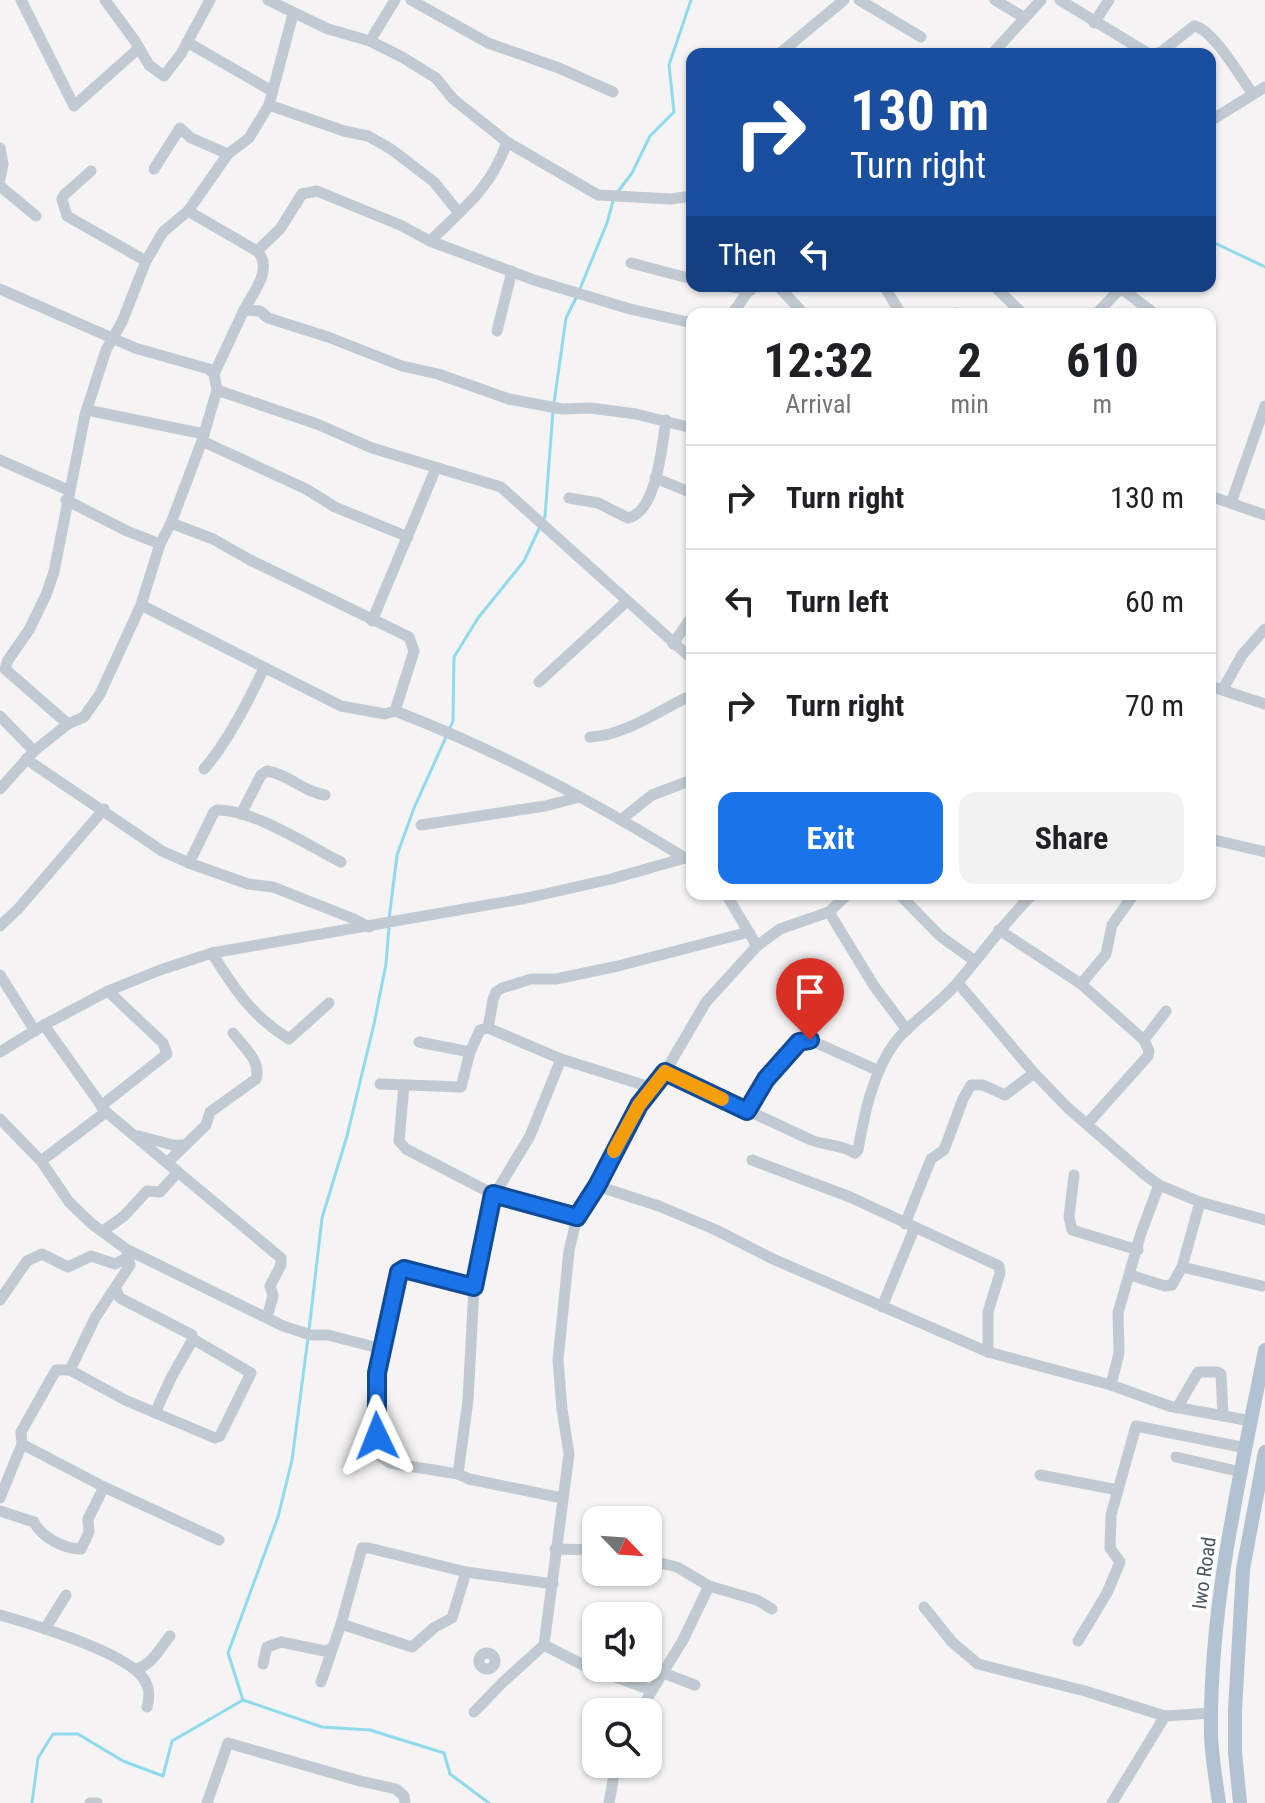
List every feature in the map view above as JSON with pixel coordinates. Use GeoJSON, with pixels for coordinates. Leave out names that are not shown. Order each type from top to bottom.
{"type":"FeatureCollection","features":[{"type":"Feature","properties":{"kind":"main road","name":"Iwo Road"},"geometry":{"type":"LineString","coordinates":[[1219,1803],[1211,1738],[1219,1609],[1265,1350]]}},
{"type":"Feature","properties":{"kind":"main road","name":"Iwo Road"},"geometry":{"type":"LineString","coordinates":[[1240,1803],[1235,1752],[1243,1569],[1265,1458]]}},
{"type":"Feature","properties":{"kind":"street"},"geometry":{"type":"LineString","coordinates":[[105,0],[149,65],[164,76],[181,54],[210,0]]}},
{"type":"Feature","properties":{"kind":"street"},"geometry":{"type":"LineString","coordinates":[[268,0],[328,29],[370,41],[436,78],[453,99],[507,142],[598,195],[671,199],[686,197]]}},
{"type":"Feature","properties":{"kind":"street"},"geometry":{"type":"LineString","coordinates":[[370,41],[395,0]]}},
{"type":"Feature","properties":{"kind":"street"},"geometry":{"type":"LineString","coordinates":[[411,0],[488,43],[559,68],[613,92]]}},
{"type":"Feature","properties":{"kind":"street"},"geometry":{"type":"LineString","coordinates":[[786,48],[844,0]]}},
{"type":"Feature","properties":{"kind":"street"},"geometry":{"type":"LineString","coordinates":[[859,0],[921,37]]}},
{"type":"Feature","properties":{"kind":"street"},"geometry":{"type":"LineString","coordinates":[[995,0],[1025,18]]}},
{"type":"Feature","properties":{"kind":"street"},"geometry":{"type":"LineString","coordinates":[[998,48],[1041,0]]}},
{"type":"Feature","properties":{"kind":"street"},"geometry":{"type":"LineString","coordinates":[[1060,0],[1094,23],[1141,48]]}},
{"type":"Feature","properties":{"kind":"street"},"geometry":{"type":"LineString","coordinates":[[1094,23],[1109,0]]}},
{"type":"Feature","properties":{"kind":"street"},"geometry":{"type":"LineString","coordinates":[[25,1],[74,106],[139,48]]}},
{"type":"Feature","properties":{"kind":"street"},"geometry":{"type":"LineString","coordinates":[[68,724],[5,669],[46,595],[54,572],[67,495],[96,376],[146,261],[163,232],[188,211],[228,154],[249,138],[269,105],[293,14]]}},
{"type":"Feature","properties":{"kind":"street"},"geometry":{"type":"LineString","coordinates":[[1166,48],[1194,26],[1199,26],[1253,94]]}},
{"type":"Feature","properties":{"kind":"street"},"geometry":{"type":"LineString","coordinates":[[187,42],[272,91]]}},
{"type":"Feature","properties":{"kind":"street"},"geometry":{"type":"LineString","coordinates":[[1216,117],[1265,87]]}},
{"type":"Feature","properties":{"kind":"street"},"geometry":{"type":"LineString","coordinates":[[269,105],[344,131],[368,136],[391,149],[434,182],[459,213]]}},
{"type":"Feature","properties":{"kind":"street"},"geometry":{"type":"LineString","coordinates":[[154,169],[180,128],[191,138],[228,154]]}},
{"type":"Feature","properties":{"kind":"street"},"geometry":{"type":"LineString","coordinates":[[430,241],[485,187],[507,142]]}},
{"type":"Feature","properties":{"kind":"street"},"geometry":{"type":"LineString","coordinates":[[0,148],[3,164],[0,179]]}},
{"type":"Feature","properties":{"kind":"street"},"geometry":{"type":"LineString","coordinates":[[91,171],[64,195],[62,199],[67,216],[146,261]]}},
{"type":"Feature","properties":{"kind":"street"},"geometry":{"type":"LineString","coordinates":[[0,186],[36,216]]}},
{"type":"Feature","properties":{"kind":"street"},"geometry":{"type":"LineString","coordinates":[[257,251],[280,229],[302,194],[317,191],[400,225],[430,241],[512,271],[630,309],[686,322]]}},
{"type":"Feature","properties":{"kind":"street"},"geometry":{"type":"LineString","coordinates":[[188,211],[257,251],[263,259],[264,267],[214,374]]}},
{"type":"Feature","properties":{"kind":"street"},"geometry":{"type":"LineString","coordinates":[[631,263],[686,277]]}},
{"type":"Feature","properties":{"kind":"street"},"geometry":{"type":"LineString","coordinates":[[497,331],[512,271]]}},
{"type":"Feature","properties":{"kind":"street"},"geometry":{"type":"LineString","coordinates":[[0,289],[135,348],[209,369],[214,374],[217,390],[203,437],[160,544],[141,605],[93,707],[84,717],[68,724],[30,755],[0,789]]}},
{"type":"Feature","properties":{"kind":"street"},"geometry":{"type":"LineString","coordinates":[[784,292],[798,308]]}},
{"type":"Feature","properties":{"kind":"street"},"geometry":{"type":"LineString","coordinates":[[1000,292],[1017,308]]}},
{"type":"Feature","properties":{"kind":"street"},"geometry":{"type":"LineString","coordinates":[[1102,308],[1116,292]]}},
{"type":"Feature","properties":{"kind":"street"},"geometry":{"type":"LineString","coordinates":[[1127,292],[1147,308]]}},
{"type":"Feature","properties":{"kind":"street"},"geometry":{"type":"LineString","coordinates":[[244,310],[260,311],[268,318],[402,366],[438,374],[509,399],[562,409],[591,408],[686,426]]}},
{"type":"Feature","properties":{"kind":"street"},"geometry":{"type":"LineString","coordinates":[[217,390],[317,424],[372,448],[501,487],[686,654]]}},
{"type":"Feature","properties":{"kind":"street"},"geometry":{"type":"LineString","coordinates":[[1231,503],[1265,406]]}},
{"type":"Feature","properties":{"kind":"street"},"geometry":{"type":"LineString","coordinates":[[87,410],[203,437],[335,507],[408,537]]}},
{"type":"Feature","properties":{"kind":"street"},"geometry":{"type":"LineString","coordinates":[[569,498],[598,503],[623,517],[634,517],[646,505],[655,478],[666,420]]}},
{"type":"Feature","properties":{"kind":"street"},"geometry":{"type":"LineString","coordinates":[[0,460],[127,531],[160,544]]}},
{"type":"Feature","properties":{"kind":"street"},"geometry":{"type":"LineString","coordinates":[[372,621],[436,468]]}},
{"type":"Feature","properties":{"kind":"street"},"geometry":{"type":"LineString","coordinates":[[655,478],[686,491]]}},
{"type":"Feature","properties":{"kind":"street"},"geometry":{"type":"LineString","coordinates":[[1216,498],[1265,515]]}},
{"type":"Feature","properties":{"kind":"street"},"geometry":{"type":"LineString","coordinates":[[171,523],[213,539],[409,637],[414,651],[395,711]]}},
{"type":"Feature","properties":{"kind":"street"},"geometry":{"type":"LineString","coordinates":[[539,682],[626,602]]}},
{"type":"Feature","properties":{"kind":"street"},"geometry":{"type":"LineString","coordinates":[[141,605],[341,706],[385,714],[395,711],[439,728],[580,797],[686,855]]}},
{"type":"Feature","properties":{"kind":"street"},"geometry":{"type":"LineString","coordinates":[[673,644],[686,625]]}},
{"type":"Feature","properties":{"kind":"street"},"geometry":{"type":"LineString","coordinates":[[1223,689],[1242,655],[1265,629]]}},
{"type":"Feature","properties":{"kind":"street"},"geometry":{"type":"LineString","coordinates":[[204,769],[220,749],[264,668]]}},
{"type":"Feature","properties":{"kind":"street"},"geometry":{"type":"LineString","coordinates":[[1216,687],[1265,704]]}},
{"type":"Feature","properties":{"kind":"street"},"geometry":{"type":"LineString","coordinates":[[590,737],[602,736],[649,717],[686,698]]}},
{"type":"Feature","properties":{"kind":"street"},"geometry":{"type":"LineString","coordinates":[[0,716],[30,755],[162,851],[248,884],[273,887],[373,926]]}},
{"type":"Feature","properties":{"kind":"street"},"geometry":{"type":"LineString","coordinates":[[241,814],[261,775],[267,771],[279,774],[313,793],[325,795]]}},
{"type":"Feature","properties":{"kind":"street"},"geometry":{"type":"LineString","coordinates":[[622,819],[652,795],[686,782]]}},
{"type":"Feature","properties":{"kind":"street"},"geometry":{"type":"LineString","coordinates":[[421,825],[545,806],[580,797]]}},
{"type":"Feature","properties":{"kind":"street"},"geometry":{"type":"LineString","coordinates":[[0,926],[104,809]]}},
{"type":"Feature","properties":{"kind":"street"},"geometry":{"type":"LineString","coordinates":[[189,863],[214,812],[224,810],[241,814],[341,862]]}},
{"type":"Feature","properties":{"kind":"street"},"geometry":{"type":"LineString","coordinates":[[1216,840],[1265,852]]}},
{"type":"Feature","properties":{"kind":"street"},"geometry":{"type":"LineString","coordinates":[[0,1052],[108,991],[212,953],[527,898],[686,858]]}},
{"type":"Feature","properties":{"kind":"street"},"geometry":{"type":"LineString","coordinates":[[730,900],[757,946]]}},
{"type":"Feature","properties":{"kind":"street"},"geometry":{"type":"LineString","coordinates":[[474,1712],[544,1645],[569,1454],[558,1360],[569,1251],[577,1217],[597,1186],[627,1126],[665,1072],[706,1002],[757,946],[780,929],[829,912],[842,900]]}},
{"type":"Feature","properties":{"kind":"street"},"geometry":{"type":"LineString","coordinates":[[905,900],[940,936],[975,961]]}},
{"type":"Feature","properties":{"kind":"street"},"geometry":{"type":"LineString","coordinates":[[665,1072],[823,1145],[834,1144],[855,1153],[879,1071],[897,1039],[958,983],[999,930],[1027,900]]}},
{"type":"Feature","properties":{"kind":"street"},"geometry":{"type":"LineString","coordinates":[[1081,984],[1106,954],[1112,925],[1130,900]]}},
{"type":"Feature","properties":{"kind":"street"},"geometry":{"type":"LineString","coordinates":[[829,912],[874,986],[907,1030]]}},
{"type":"Feature","properties":{"kind":"street"},"geometry":{"type":"LineString","coordinates":[[999,930],[1081,984],[1144,1040],[1148,1056],[1088,1123]]}},
{"type":"Feature","properties":{"kind":"street"},"geometry":{"type":"LineString","coordinates":[[488,1028],[493,1000],[502,988],[531,979],[556,979],[618,966],[749,932]]}},
{"type":"Feature","properties":{"kind":"street"},"geometry":{"type":"LineString","coordinates":[[212,953],[239,997],[265,1024],[289,1039],[329,1003]]}},
{"type":"Feature","properties":{"kind":"street"},"geometry":{"type":"LineString","coordinates":[[0,975],[104,1109],[281,1258],[281,1265],[270,1286],[273,1296],[267,1317]]}},
{"type":"Feature","properties":{"kind":"street"},"geometry":{"type":"LineString","coordinates":[[958,983],[1034,1073],[1068,1108],[1159,1185],[1200,1202],[1265,1220]]}},
{"type":"Feature","properties":{"kind":"street"},"geometry":{"type":"LineString","coordinates":[[41,1161],[167,1054],[163,1043],[108,991]]}},
{"type":"Feature","properties":{"kind":"street"},"geometry":{"type":"LineString","coordinates":[[1144,1040],[1166,1011]]}},
{"type":"Feature","properties":{"kind":"street"},"geometry":{"type":"LineString","coordinates":[[380,1084],[461,1087],[470,1052],[480,1030],[488,1028],[561,1059],[653,1088]]}},
{"type":"Feature","properties":{"kind":"street"},"geometry":{"type":"LineString","coordinates":[[167,1163],[206,1125],[210,1112],[256,1079],[258,1073],[254,1060],[233,1033]]}},
{"type":"Feature","properties":{"kind":"street"},"geometry":{"type":"LineString","coordinates":[[747,1111],[766,1079],[799,1042],[810,1040],[879,1071]]}},
{"type":"Feature","properties":{"kind":"street"},"geometry":{"type":"LineString","coordinates":[[419,1042],[470,1052]]}},
{"type":"Feature","properties":{"kind":"street"},"geometry":{"type":"LineString","coordinates":[[458,1474],[468,1400],[474,1287],[493,1194],[530,1136],[561,1059]]}},
{"type":"Feature","properties":{"kind":"street"},"geometry":{"type":"LineString","coordinates":[[882,1307],[931,1159],[944,1150],[971,1085],[983,1085],[1005,1095],[1034,1073]]}},
{"type":"Feature","properties":{"kind":"street"},"geometry":{"type":"LineString","coordinates":[[404,1085],[401,1145],[493,1194],[577,1217]]}},
{"type":"Feature","properties":{"kind":"street"},"geometry":{"type":"LineString","coordinates":[[0,1119],[41,1161],[69,1202],[127,1253],[283,1326],[382,1349]]}},
{"type":"Feature","properties":{"kind":"street"},"geometry":{"type":"LineString","coordinates":[[133,1134],[173,1145],[185,1145]]}},
{"type":"Feature","properties":{"kind":"street"},"geometry":{"type":"LineString","coordinates":[[752,1160],[850,1197],[999,1266],[1000,1273],[988,1312],[988,1352]]}},
{"type":"Feature","properties":{"kind":"street"},"geometry":{"type":"LineString","coordinates":[[103,1231],[124,1216],[147,1191],[160,1192],[178,1172]]}},
{"type":"Feature","properties":{"kind":"street"},"geometry":{"type":"LineString","coordinates":[[1074,1175],[1069,1217],[1072,1230],[1138,1250]]}},
{"type":"Feature","properties":{"kind":"street"},"geometry":{"type":"LineString","coordinates":[[1111,1385],[1119,1353],[1118,1313],[1141,1233],[1159,1185]]}},
{"type":"Feature","properties":{"kind":"street"},"geometry":{"type":"LineString","coordinates":[[597,1186],[659,1206],[716,1230],[773,1259],[988,1352],[1111,1385],[1177,1408],[1251,1421]]}},
{"type":"Feature","properties":{"kind":"street"},"geometry":{"type":"LineString","coordinates":[[1130,1275],[1170,1286],[1182,1267],[1200,1202]]}},
{"type":"Feature","properties":{"kind":"street"},"geometry":{"type":"LineString","coordinates":[[70,1370],[95,1318],[130,1265],[127,1253]]}},
{"type":"Feature","properties":{"kind":"street"},"geometry":{"type":"LineString","coordinates":[[0,1300],[27,1261],[42,1254],[68,1267],[91,1256],[115,1264],[127,1253]]}},
{"type":"Feature","properties":{"kind":"street"},"geometry":{"type":"LineString","coordinates":[[1182,1267],[1262,1286]]}},
{"type":"Feature","properties":{"kind":"street"},"geometry":{"type":"LineString","coordinates":[[474,1287],[401,1270],[398,1274],[377,1373],[375,1416],[379,1455],[390,1463],[458,1474],[562,1498]]}},
{"type":"Feature","properties":{"kind":"street"},"geometry":{"type":"LineString","coordinates":[[0,1498],[22,1444],[21,1432],[56,1370],[70,1370],[155,1413],[215,1438],[220,1436],[251,1373],[193,1339],[190,1332],[120,1298],[115,1288]]}},
{"type":"Feature","properties":{"kind":"street"},"geometry":{"type":"LineString","coordinates":[[155,1413],[193,1339]]}},
{"type":"Feature","properties":{"kind":"street"},"geometry":{"type":"LineString","coordinates":[[1177,1408],[1198,1372],[1217,1372],[1221,1374],[1223,1416]]}},
{"type":"Feature","properties":{"kind":"street"},"geometry":{"type":"LineString","coordinates":[[1078,1641],[1107,1593],[1120,1562],[1110,1548],[1109,1536],[1136,1426],[1246,1448]]}},
{"type":"Feature","properties":{"kind":"street"},"geometry":{"type":"LineString","coordinates":[[22,1444],[104,1487],[219,1540]]}},
{"type":"Feature","properties":{"kind":"street"},"geometry":{"type":"LineString","coordinates":[[1176,1457],[1241,1472]]}},
{"type":"Feature","properties":{"kind":"street"},"geometry":{"type":"LineString","coordinates":[[1040,1475],[1118,1490]]}},
{"type":"Feature","properties":{"kind":"street"},"geometry":{"type":"LineString","coordinates":[[0,1511],[34,1522],[38,1529],[68,1548],[81,1549],[89,1532],[88,1519],[104,1487]]}},
{"type":"Feature","properties":{"kind":"street"},"geometry":{"type":"LineString","coordinates":[[321,1682],[362,1548],[466,1572],[553,1584]]}},
{"type":"Feature","properties":{"kind":"street"},"geometry":{"type":"LineString","coordinates":[[555,1549],[582,1550]]}},
{"type":"Feature","properties":{"kind":"street"},"geometry":{"type":"LineString","coordinates":[[662,1563],[677,1567],[709,1586],[757,1600],[772,1609]]}},
{"type":"Feature","properties":{"kind":"street"},"geometry":{"type":"LineString","coordinates":[[341,1624],[412,1647],[435,1627],[452,1618],[466,1572]]}},
{"type":"Feature","properties":{"kind":"street"},"geometry":{"type":"LineString","coordinates":[[647,1698],[683,1640],[709,1586]]}},
{"type":"Feature","properties":{"kind":"street"},"geometry":{"type":"LineString","coordinates":[[45,1629],[66,1595]]}},
{"type":"Feature","properties":{"kind":"street"},"geometry":{"type":"LineString","coordinates":[[924,1607],[952,1642],[978,1664],[1085,1691],[1165,1716],[1212,1713]]}},
{"type":"Feature","properties":{"kind":"street"},"geometry":{"type":"LineString","coordinates":[[0,1615],[81,1642],[136,1669],[149,1689],[147,1707]]}},
{"type":"Feature","properties":{"kind":"street"},"geometry":{"type":"LineString","coordinates":[[136,1669],[154,1657],[170,1636]]}},
{"type":"Feature","properties":{"kind":"street"},"geometry":{"type":"LineString","coordinates":[[263,1664],[267,1647],[281,1642],[325,1651],[331,1649]]}},
{"type":"Feature","properties":{"kind":"street"},"geometry":{"type":"LineString","coordinates":[[544,1645],[583,1665],[651,1690]]}},
{"type":"Feature","properties":{"kind":"street"},"geometry":{"type":"LineString","coordinates":[[494,1662],[516,1670]]}},
{"type":"Feature","properties":{"kind":"street"},"geometry":{"type":"LineString","coordinates":[[663,1673],[695,1685]]}},
{"type":"Feature","properties":{"kind":"street"},"geometry":{"type":"LineString","coordinates":[[1112,1803],[1165,1716]]}},
{"type":"Feature","properties":{"kind":"street"},"geometry":{"type":"LineString","coordinates":[[207,1803],[228,1743],[396,1789],[404,1796],[405,1803]]}},
{"type":"Feature","properties":{"kind":"street"},"geometry":{"type":"LineString","coordinates":[[609,1803],[613,1778]]}},
{"type":"Feature","properties":{"kind":"street"},"geometry":{"type":"LineString","coordinates":[[90,1803],[97,1803]]}},
{"type":"Feature","properties":{"kind":"waterway"},"geometry":{"type":"LineString","coordinates":[[616,194],[632,173],[650,136],[674,112],[669,65],[691,0]]}},
{"type":"Feature","properties":{"kind":"waterway"},"geometry":{"type":"LineString","coordinates":[[579,291],[613,201]]}},
{"type":"Feature","properties":{"kind":"waterway"},"geometry":{"type":"LineString","coordinates":[[1217,244],[1265,267]]}},
{"type":"Feature","properties":{"kind":"waterway"},"geometry":{"type":"LineString","coordinates":[[554,403],[566,318],[576,298]]}},
{"type":"Feature","properties":{"kind":"waterway"},"geometry":{"type":"LineString","coordinates":[[449,730],[453,721],[454,657],[478,618],[524,561],[545,516],[553,411]]}},
{"type":"Feature","properties":{"kind":"waterway"},"geometry":{"type":"LineString","coordinates":[[389,919],[397,855],[446,737]]}},
{"type":"Feature","properties":{"kind":"waterway"},"geometry":{"type":"LineString","coordinates":[[309,1330],[322,1218],[347,1136],[374,1024],[386,964],[389,927]]}},
{"type":"Feature","properties":{"kind":"waterway"},"geometry":{"type":"LineString","coordinates":[[243,1700],[228,1653],[278,1517],[292,1460],[308,1338]]}},
{"type":"Feature","properties":{"kind":"waterway"},"geometry":{"type":"LineString","coordinates":[[243,1700],[322,1727],[370,1730],[444,1753],[450,1774],[489,1803]]}},
{"type":"Feature","properties":{"kind":"waterway"},"geometry":{"type":"LineString","coordinates":[[32,1803],[38,1758],[53,1734],[78,1734],[123,1761],[163,1776],[172,1741],[243,1700]]}},
{"type":"Feature","properties":{"kind":"slow traffic"},"geometry":{"type":"LineString","coordinates":[[614,1151],[639,1105],[665,1072],[722,1099]]}},
{"type":"Feature","properties":{"kind":"route"},"geometry":{"type":"LineString","coordinates":[[377,1436],[377,1373],[399,1272],[404,1269],[474,1287],[493,1194],[577,1217],[597,1186],[639,1105],[665,1072],[747,1111],[766,1079],[799,1042],[810,1040]]}}]}
